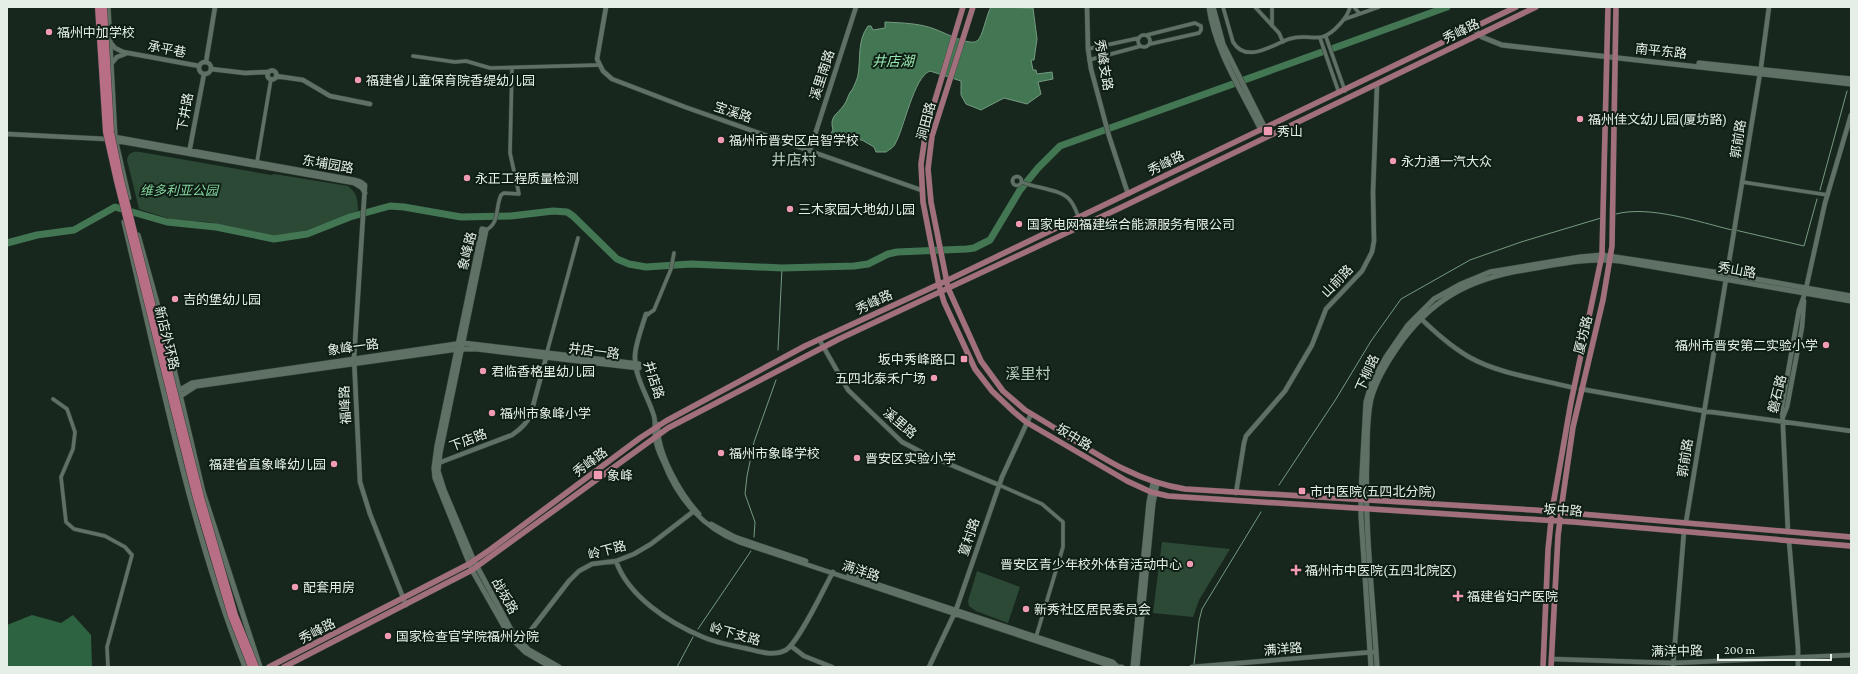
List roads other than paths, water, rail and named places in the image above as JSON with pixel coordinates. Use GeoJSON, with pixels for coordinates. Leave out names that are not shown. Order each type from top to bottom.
{"type":"FeatureCollection","features":[{"type":"Feature","properties":{"kind":"highway","name":"新店外环路"},"geometry":{"type":"LineString","coordinates":[[98,7],[106,132],[117,182],[196,498],[231,616],[251,667]]}},
{"type":"Feature","properties":{"kind":"highway","name":"新店外环路"},"geometry":{"type":"LineString","coordinates":[[104,7],[111,132],[121,180],[201,497],[235,615],[256,667]]}},
{"type":"Feature","properties":{"kind":"main road"},"geometry":{"type":"LineString","coordinates":[[108,7],[116,139]]}},
{"type":"Feature","properties":{"kind":"main road","name":"涧田路"},"geometry":{"type":"LineString","coordinates":[[939,288],[921,190],[921,164],[924,136],[963,7]]}},
{"type":"Feature","properties":{"kind":"main road","name":"涧田路"},"geometry":{"type":"LineString","coordinates":[[946,281],[929,188],[930,147],[935,126],[973,7]]}},
{"type":"Feature","properties":{"kind":"main road"},"geometry":{"type":"LineString","coordinates":[[1209,7],[1217,39],[1234,78],[1242,88],[1263,129]]}},
{"type":"Feature","properties":{"kind":"main road"},"geometry":{"type":"LineString","coordinates":[[1213,7],[1220,37],[1240,76],[1242,88]]}},
{"type":"Feature","properties":{"kind":"main road","name":"秀峰路"},"geometry":{"type":"LineString","coordinates":[[269,667],[471,562],[656,428],[819,339],[939,288],[946,281],[1342,92],[1516,7]]}},
{"type":"Feature","properties":{"kind":"main road","name":"秀峰路"},"geometry":{"type":"LineString","coordinates":[[939,288],[948,288],[1120,208],[1536,7]]}},
{"type":"Feature","properties":{"kind":"main road","name":"厦坊路"},"geometry":{"type":"LineString","coordinates":[[1543,667],[1552,511],[1574,388],[1602,257],[1608,8]]}},
{"type":"Feature","properties":{"kind":"main road","name":"厦坊路"},"geometry":{"type":"LineString","coordinates":[[1551,667],[1560,521],[1573,427],[1603,300],[1610,258],[1613,213],[1617,8]]}},
{"type":"Feature","properties":{"kind":"main road","name":"南平东路"},"geometry":{"type":"LineString","coordinates":[[1475,27],[1479,34],[1492,43],[1502,45],[1608,55],[1851,84]]}},
{"type":"Feature","properties":{"kind":"main road","name":"南平东路"},"geometry":{"type":"LineString","coordinates":[[1760,72],[1851,79]]}},
{"type":"Feature","properties":{"kind":"main road"},"geometry":{"type":"LineString","coordinates":[[124,222],[185,479],[230,629],[245,667]]}},
{"type":"Feature","properties":{"kind":"main road"},"geometry":{"type":"LineString","coordinates":[[135,225],[166,335],[203,492],[260,667]]}},
{"type":"Feature","properties":{"kind":"main road","name":"象峰路"},"geometry":{"type":"LineString","coordinates":[[471,562],[442,485],[436,464],[486,230]]}},
{"type":"Feature","properties":{"kind":"main road","name":"下柳路"},"geometry":{"type":"LineString","coordinates":[[1377,667],[1374,652],[1363,500],[1368,427],[1374,390],[1389,359],[1419,317],[1439,296],[1484,274],[1503,269],[1602,257],[1620,259]]}},
{"type":"Feature","properties":{"kind":"main road","name":"秀山路"},"geometry":{"type":"LineString","coordinates":[[1620,259],[1726,276],[1806,291],[1851,302]]}},
{"type":"Feature","properties":{"kind":"main road"},"geometry":{"type":"LineString","coordinates":[[946,281],[948,288]]}},
{"type":"Feature","properties":{"kind":"main road"},"geometry":{"type":"LineString","coordinates":[[284,667],[475,569],[656,436],[823,347],[939,288]]}},
{"type":"Feature","properties":{"kind":"main road","name":"坂中路"},"geometry":{"type":"LineString","coordinates":[[939,288],[961,341],[975,369],[992,391],[1026,422],[1118,477],[1153,493],[1180,497],[1264,503],[1551,520],[1851,546]]}},
{"type":"Feature","properties":{"kind":"main road","name":"坂中路"},"geometry":{"type":"LineString","coordinates":[[948,288],[984,366],[1003,390],[1031,414],[1118,466],[1155,483],[1185,490],[1552,511],[1851,537]]}},
{"type":"Feature","properties":{"kind":"main road","name":"秀山路"},"geometry":{"type":"LineString","coordinates":[[1806,291],[1851,296]]}},
{"type":"Feature","properties":{"kind":"main road","name":"象峰一路"},"geometry":{"type":"LineString","coordinates":[[167,401],[179,393],[196,386],[354,360],[461,346],[547,354]]}},
{"type":"Feature","properties":{"kind":"main road","name":"井店一路"},"geometry":{"type":"LineString","coordinates":[[547,354],[637,366]]}},
{"type":"Feature","properties":{"kind":"main road"},"geometry":{"type":"LineString","coordinates":[[1133,667],[1155,483]]}},
{"type":"Feature","properties":{"kind":"main road"},"geometry":{"type":"LineString","coordinates":[[1137,667],[1153,493]]}},
{"type":"Feature","properties":{"kind":"main road","name":"战坂路"},"geometry":{"type":"LineString","coordinates":[[471,562],[514,635],[521,643],[559,667]]}},
{"type":"Feature","properties":{"kind":"main road","name":"战坂路"},"geometry":{"type":"LineString","coordinates":[[475,569],[510,637],[522,650],[551,667]]}},
{"type":"Feature","properties":{"kind":"main road","name":"下柳路"},"geometry":{"type":"LineString","coordinates":[[1372,667],[1374,652]]}},
{"type":"Feature","properties":{"kind":"street"},"geometry":{"type":"LineString","coordinates":[[98,7],[106,140],[124,222]]}},
{"type":"Feature","properties":{"kind":"street"},"geometry":{"type":"LineString","coordinates":[[206,62],[215,7]]}},
{"type":"Feature","properties":{"kind":"street"},"geometry":{"type":"LineString","coordinates":[[413,56],[455,62],[466,61],[488,67],[512,68],[599,65],[598,56],[606,7]]}},
{"type":"Feature","properties":{"kind":"street","name":"溪里南路"},"geometry":{"type":"LineString","coordinates":[[810,150],[856,7]]}},
{"type":"Feature","properties":{"kind":"street","name":"秀峰支路"},"geometry":{"type":"LineString","coordinates":[[1087,7],[1089,60],[1106,126],[1128,194]]}},
{"type":"Feature","properties":{"kind":"street"},"geometry":{"type":"LineString","coordinates":[[1223,7],[1235,45],[1249,52],[1260,52],[1297,37],[1320,38],[1326,36],[1333,32],[1345,19],[1350,7]]}},
{"type":"Feature","properties":{"kind":"street"},"geometry":{"type":"LineString","coordinates":[[1255,7],[1279,33],[1283,42]]}},
{"type":"Feature","properties":{"kind":"street"},"geometry":{"type":"LineString","coordinates":[[1272,7],[1272,26]]}},
{"type":"Feature","properties":{"kind":"street"},"geometry":{"type":"LineString","coordinates":[[1354,7],[1359,13]]}},
{"type":"Feature","properties":{"kind":"street"},"geometry":{"type":"LineString","coordinates":[[1345,19],[1379,7]]}},
{"type":"Feature","properties":{"kind":"street","name":"郭前路"},"geometry":{"type":"LineString","coordinates":[[1686,522],[1760,72],[1769,7]]}},
{"type":"Feature","properties":{"kind":"street"},"geometry":{"type":"LineString","coordinates":[[1088,49],[1139,38],[1143,35],[1194,23],[1201,26],[1201,30],[1198,33],[1089,60]]}},
{"type":"Feature","properties":{"kind":"street"},"geometry":{"type":"LineString","coordinates":[[1147,35],[1151,39],[1150,44]]}},
{"type":"Feature","properties":{"kind":"street"},"geometry":{"type":"LineString","coordinates":[[1326,36],[1342,92]]}},
{"type":"Feature","properties":{"kind":"street"},"geometry":{"type":"LineString","coordinates":[[1139,38],[1138,43],[1141,46]]}},
{"type":"Feature","properties":{"kind":"street"},"geometry":{"type":"LineString","coordinates":[[1320,38],[1342,92]]}},
{"type":"Feature","properties":{"kind":"street","name":"承平巷"},"geometry":{"type":"LineString","coordinates":[[110,42],[118,50],[200,66]]}},
{"type":"Feature","properties":{"kind":"street"},"geometry":{"type":"LineString","coordinates":[[111,64],[119,55],[131,53]]}},
{"type":"Feature","properties":{"kind":"street"},"geometry":{"type":"LineString","coordinates":[[206,62],[202,63],[200,70],[204,74],[210,72],[211,69]]}},
{"type":"Feature","properties":{"kind":"street"},"geometry":{"type":"LineString","coordinates":[[206,62],[211,65],[211,69]]}},
{"type":"Feature","properties":{"kind":"street","name":"宝溪路"},"geometry":{"type":"LineString","coordinates":[[599,65],[609,78],[621,84],[921,190]]}},
{"type":"Feature","properties":{"kind":"street"},"geometry":{"type":"LineString","coordinates":[[486,230],[493,226],[496,220],[501,195],[504,193],[519,194],[510,153],[512,68]]}},
{"type":"Feature","properties":{"kind":"street"},"geometry":{"type":"LineString","coordinates":[[211,69],[245,73],[274,71],[276,76]]}},
{"type":"Feature","properties":{"kind":"street"},"geometry":{"type":"LineString","coordinates":[[257,162],[271,79],[268,76],[268,72]]}},
{"type":"Feature","properties":{"kind":"street","name":"下井路"},"geometry":{"type":"LineString","coordinates":[[189,152],[204,74]]}},
{"type":"Feature","properties":{"kind":"street"},"geometry":{"type":"LineString","coordinates":[[271,79],[276,76],[303,80],[330,96],[370,104]]}},
{"type":"Feature","properties":{"kind":"street","name":"山前路"},"geometry":{"type":"LineString","coordinates":[[1236,493],[1246,436],[1285,391],[1312,345],[1326,309],[1362,271],[1372,252],[1374,241],[1373,192],[1377,85]]}},
{"type":"Feature","properties":{"kind":"street","name":"磐石路"},"geometry":{"type":"LineString","coordinates":[[1788,532],[1782,422],[1787,407],[1802,327],[1804,299],[1828,196],[1851,115]]}},
{"type":"Feature","properties":{"kind":"street","name":"东埔园路"},"geometry":{"type":"LineString","coordinates":[[7,134],[106,140],[116,139],[354,183],[362,188],[365,195]]}},
{"type":"Feature","properties":{"kind":"street"},"geometry":{"type":"LineString","coordinates":[[116,139],[135,225]]}},
{"type":"Feature","properties":{"kind":"street","name":"东埔园路"},"geometry":{"type":"LineString","coordinates":[[189,152],[257,162],[359,181],[365,187],[365,195]]}},
{"type":"Feature","properties":{"kind":"street"},"geometry":{"type":"LineString","coordinates":[[1022,182],[1066,196],[1073,204],[1079,218]]}},
{"type":"Feature","properties":{"kind":"street"},"geometry":{"type":"LineString","coordinates":[[1742,182],[1828,196]]}},
{"type":"Feature","properties":{"kind":"street","name":"福峰路"},"geometry":{"type":"LineString","coordinates":[[365,195],[354,360],[361,488],[406,605]]}},
{"type":"Feature","properties":{"kind":"street"},"geometry":{"type":"LineString","coordinates":[[547,354],[578,238]]}},
{"type":"Feature","properties":{"kind":"street"},"geometry":{"type":"LineString","coordinates":[[648,314],[654,310],[672,268],[674,253]]}},
{"type":"Feature","properties":{"kind":"street","name":"井店路"},"geometry":{"type":"LineString","coordinates":[[648,314],[638,351],[637,366],[657,415],[656,436]]}},
{"type":"Feature","properties":{"kind":"street"},"geometry":{"type":"LineString","coordinates":[[1419,317],[1451,345],[1477,361],[1501,369],[1574,388]]}},
{"type":"Feature","properties":{"kind":"street","name":"溪里路"},"geometry":{"type":"LineString","coordinates":[[819,339],[848,390],[902,442],[925,454],[999,486]]}},
{"type":"Feature","properties":{"kind":"street","name":"下店路"},"geometry":{"type":"LineString","coordinates":[[436,464],[509,436],[522,428],[528,422],[547,354]]}},
{"type":"Feature","properties":{"kind":"street"},"geometry":{"type":"LineString","coordinates":[[1581,389],[1704,411],[1851,431]]}},
{"type":"Feature","properties":{"kind":"street"},"geometry":{"type":"LineString","coordinates":[[53,399],[67,409],[75,432],[72,453],[61,478],[65,519],[68,525],[74,529],[105,536],[125,547],[132,554],[107,647],[108,667]]}},
{"type":"Feature","properties":{"kind":"street","name":"篁村路"},"geometry":{"type":"LineString","coordinates":[[929,667],[955,612],[999,486],[1026,422],[1031,414]]}},
{"type":"Feature","properties":{"kind":"street","name":"满洋路"},"geometry":{"type":"LineString","coordinates":[[656,436],[669,476],[680,496],[710,523],[731,536],[1111,666],[1122,667]]}},
{"type":"Feature","properties":{"kind":"street"},"geometry":{"type":"LineString","coordinates":[[999,486],[1042,504],[1063,522],[1063,546],[1036,637]]}},
{"type":"Feature","properties":{"kind":"street","name":"岭下路"},"geometry":{"type":"LineString","coordinates":[[521,643],[574,575],[589,565],[616,561],[642,550],[694,510]]}},
{"type":"Feature","properties":{"kind":"street"},"geometry":{"type":"LineString","coordinates":[[1673,665],[1684,531]]}},
{"type":"Feature","properties":{"kind":"street"},"geometry":{"type":"LineString","coordinates":[[1789,541],[1798,667]]}},
{"type":"Feature","properties":{"kind":"street","name":"岭下支路"},"geometry":{"type":"LineString","coordinates":[[616,561],[625,580],[649,604],[674,623],[702,637],[766,653],[782,652],[791,646]]}},
{"type":"Feature","properties":{"kind":"street"},"geometry":{"type":"LineString","coordinates":[[832,667],[804,656],[791,646],[833,571]]}},
{"type":"Feature","properties":{"kind":"street","name":"满洋路"},"geometry":{"type":"LineString","coordinates":[[955,612],[1113,662],[1118,666]]}},
{"type":"Feature","properties":{"kind":"street","name":"满洋路"},"geometry":{"type":"LineString","coordinates":[[1192,667],[1239,665],[1374,652]]}},
{"type":"Feature","properties":{"kind":"street","name":"满洋中路"},"geometry":{"type":"LineString","coordinates":[[1551,659],[1673,665],[1851,655]]}},
{"type":"Feature","properties":{"kind":"water","name":"井店湖"},"geometry":{"type":"Polygon","coordinates":[[[991,7],[1033,8],[1037,39],[1034,60],[1031,60],[1033,70],[1036,70],[1037,74],[1052,72],[1053,79],[1038,82],[1041,94],[1027,104],[1004,98],[981,110],[966,104],[961,95],[961,81],[930,71],[924,75],[919,82],[898,137],[894,145],[886,152],[876,152],[874,147],[862,140],[831,142],[829,137],[833,130],[832,122],[834,116],[845,103],[857,79],[862,38],[868,26],[871,26],[873,30],[885,28],[885,22],[905,23],[931,28],[963,41],[974,42],[979,39],[981,35],[991,7]]]}},
{"type":"Feature","properties":{"kind":"waterway"},"geometry":{"type":"LineString","coordinates":[[1334,48],[1447,7]]}},
{"type":"Feature","properties":{"kind":"waterway"},"geometry":{"type":"LineString","coordinates":[[7,243],[37,235],[74,230],[115,207],[167,222],[216,227],[274,239],[307,234],[350,217],[390,206],[461,217],[511,216],[553,211],[567,212],[617,259],[629,264],[646,267],[691,264],[782,268],[854,266],[868,264],[888,254],[897,252],[974,248],[990,240],[1020,190],[1038,168],[1060,146],[1322,52]]}},
{"type":"Feature","properties":{"kind":"waterway"},"geometry":{"type":"LineString","coordinates":[[1820,190],[1847,91]]}},
{"type":"Feature","properties":{"kind":"waterway"},"geometry":{"type":"LineString","coordinates":[[1735,230],[1804,246],[1817,199]]}},
{"type":"Feature","properties":{"kind":"waterway"},"geometry":{"type":"LineString","coordinates":[[1616,214],[1629,212],[1659,213],[1732,230]]}},
{"type":"Feature","properties":{"kind":"waterway"},"geometry":{"type":"LineString","coordinates":[[1279,485],[1336,399],[1371,341],[1401,299],[1470,260],[1521,242],[1601,218]]}},
{"type":"Feature","properties":{"kind":"waterway"},"geometry":{"type":"LineString","coordinates":[[778,350],[782,268]]}},
{"type":"Feature","properties":{"kind":"waterway"},"geometry":{"type":"LineString","coordinates":[[754,537],[755,522],[745,494],[747,476],[754,442],[776,380]]}},
{"type":"Feature","properties":{"kind":"waterway"},"geometry":{"type":"LineString","coordinates":[[1194,664],[1199,621],[1202,609],[1261,512]]}},
{"type":"Feature","properties":{"kind":"waterway"},"geometry":{"type":"LineString","coordinates":[[698,629],[751,551]]}},
{"type":"Feature","properties":{"kind":"waterway"},"geometry":{"type":"LineString","coordinates":[[677,667],[693,637]]}},
{"type":"Feature","properties":{"kind":"place","name":"福州中加学校"},"geometry":{"type":"Point","coordinates":[49,32]}},
{"type":"Feature","properties":{"kind":"place","name":"福建省儿童保育院香缇幼儿园"},"geometry":{"type":"Point","coordinates":[358,80]}},
{"type":"Feature","properties":{"kind":"place","name":"福州佳文幼儿园(厦坊路)"},"geometry":{"type":"Point","coordinates":[1580,119]}},
{"type":"Feature","properties":{"kind":"place","name":"秀山"},"geometry":{"type":"Point","coordinates":[1268,131]}},
{"type":"Feature","properties":{"kind":"place","name":"福州市晋安区启智学校"},"geometry":{"type":"Point","coordinates":[721,140]}},
{"type":"Feature","properties":{"kind":"place","name":"永力通一汽大众"},"geometry":{"type":"Point","coordinates":[1393,161]}},
{"type":"Feature","properties":{"kind":"place","name":"永正工程质量检测"},"geometry":{"type":"Point","coordinates":[467,178]}},
{"type":"Feature","properties":{"kind":"place","name":"三木家园大地幼儿园"},"geometry":{"type":"Point","coordinates":[790,209]}},
{"type":"Feature","properties":{"kind":"place","name":"国家电网福建综合能源服务有限公司"},"geometry":{"type":"Point","coordinates":[1019,224]}},
{"type":"Feature","properties":{"kind":"place","name":"吉的堡幼儿园"},"geometry":{"type":"Point","coordinates":[175,299]}},
{"type":"Feature","properties":{"kind":"place","name":"福州市晋安第二实验小学"},"geometry":{"type":"Point","coordinates":[1826,345]}},
{"type":"Feature","properties":{"kind":"place","name":"坂中秀峰路口"},"geometry":{"type":"Point","coordinates":[964,359]}},
{"type":"Feature","properties":{"kind":"place","name":"君临香格里幼儿园"},"geometry":{"type":"Point","coordinates":[483,371]}},
{"type":"Feature","properties":{"kind":"place","name":"五四北泰禾广场"},"geometry":{"type":"Point","coordinates":[934,378]}},
{"type":"Feature","properties":{"kind":"place","name":"福州市象峰小学"},"geometry":{"type":"Point","coordinates":[492,413]}},
{"type":"Feature","properties":{"kind":"place","name":"福州市象峰学校"},"geometry":{"type":"Point","coordinates":[721,453]}},
{"type":"Feature","properties":{"kind":"place","name":"晋安区实验小学"},"geometry":{"type":"Point","coordinates":[857,458]}},
{"type":"Feature","properties":{"kind":"place","name":"福建省直象峰幼儿园"},"geometry":{"type":"Point","coordinates":[334,464]}},
{"type":"Feature","properties":{"kind":"place","name":"象峰"},"geometry":{"type":"Point","coordinates":[598,475]}},
{"type":"Feature","properties":{"kind":"place","name":"市中医院(五四北分院)"},"geometry":{"type":"Point","coordinates":[1302,491]}},
{"type":"Feature","properties":{"kind":"place","name":"晋安区青少年校外体育活动中心"},"geometry":{"type":"Point","coordinates":[1190,564]}},
{"type":"Feature","properties":{"kind":"place","name":"福州市中医院(五四北院区)"},"geometry":{"type":"Point","coordinates":[1296,570]}},
{"type":"Feature","properties":{"kind":"place","name":"配套用房"},"geometry":{"type":"Point","coordinates":[295,587]}},
{"type":"Feature","properties":{"kind":"place","name":"福建省妇产医院"},"geometry":{"type":"Point","coordinates":[1458,596]}},
{"type":"Feature","properties":{"kind":"place","name":"新秀社区居民委员会"},"geometry":{"type":"Point","coordinates":[1026,609]}},
{"type":"Feature","properties":{"kind":"place","name":"国家检查官学院福州分院"},"geometry":{"type":"Point","coordinates":[388,636]}},
{"type":"Feature","properties":{"kind":"district","name":"井店村"},"geometry":{"type":"Point","coordinates":[794,160]}},
{"type":"Feature","properties":{"kind":"district","name":"溪里村"},"geometry":{"type":"Point","coordinates":[1028,374]}},
{"type":"Feature","properties":{"kind":"park label","name":"维多利亚公园"},"geometry":{"type":"Point","coordinates":[179,190]}}]}
